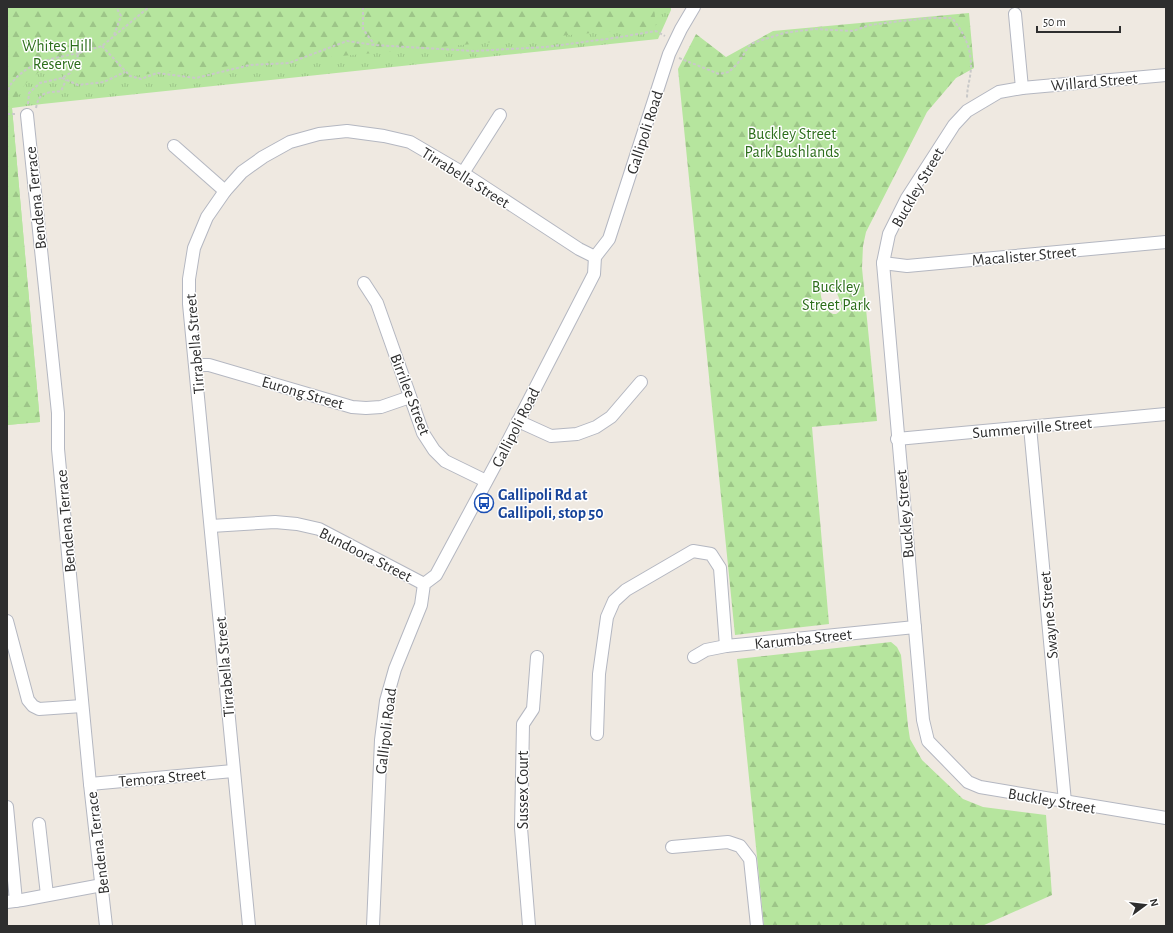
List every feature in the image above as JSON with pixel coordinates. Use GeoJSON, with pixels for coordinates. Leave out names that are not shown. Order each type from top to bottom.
{"type":"FeatureCollection","features":[{"type":"Feature","properties":{"kind":"street","name":"Gallipoli Road"},"geometry":{"type":"LineString","coordinates":[[373,926],[381,740],[386,700],[395,670],[421,605],[424,584],[436,575],[594,274],[595,257],[610,239],[669,54],[674,42],[694,7]]}},
{"type":"Feature","properties":{"kind":"street"},"geometry":{"type":"LineString","coordinates":[[1015,14],[1022,88]]}},
{"type":"Feature","properties":{"kind":"street","name":"Willard Street"},"geometry":{"type":"LineString","coordinates":[[1022,88],[1166,75]]}},
{"type":"Feature","properties":{"kind":"street","name":"Buckley Street"},"geometry":{"type":"LineString","coordinates":[[1022,88],[999,92],[967,111],[954,125],[907,198],[890,234],[882,264],[923,720],[928,741],[968,782],[980,787],[1166,818]]}},
{"type":"Feature","properties":{"kind":"street","name":"Bendena Terrace"},"geometry":{"type":"LineString","coordinates":[[32,113],[58,413],[58,448],[82,706],[106,926]]}},
{"type":"Feature","properties":{"kind":"street"},"geometry":{"type":"LineString","coordinates":[[463,173],[500,115]]}},
{"type":"Feature","properties":{"kind":"street","name":"Tirrabella Street"},"geometry":{"type":"LineString","coordinates":[[249,926],[189,304],[189,279],[194,248],[207,217],[225,191],[242,172],[263,157],[290,142],[319,134],[348,131],[384,136],[410,142],[463,173],[579,249],[595,257]]}},
{"type":"Feature","properties":{"kind":"street"},"geometry":{"type":"LineString","coordinates":[[174,146],[225,191]]}},
{"type":"Feature","properties":{"kind":"street","name":"Macalister Street"},"geometry":{"type":"LineString","coordinates":[[882,264],[907,266],[1166,242]]}},
{"type":"Feature","properties":{"kind":"street","name":"Birrilee Street"},"geometry":{"type":"LineString","coordinates":[[364,283],[378,303],[410,397],[424,433],[434,450],[445,461],[486,481]]}},
{"type":"Feature","properties":{"kind":"street","name":"Eurong Street"},"geometry":{"type":"LineString","coordinates":[[195,365],[208,365],[352,407],[381,407],[410,397]]}},
{"type":"Feature","properties":{"kind":"street"},"geometry":{"type":"LineString","coordinates":[[518,421],[551,436],[577,434],[596,427],[611,417],[641,382]]}},
{"type":"Feature","properties":{"kind":"street","name":"Summerville Street"},"geometry":{"type":"LineString","coordinates":[[897,439],[1166,415]]}},
{"type":"Feature","properties":{"kind":"street","name":"Swayne Street"},"geometry":{"type":"LineString","coordinates":[[1030,427],[1065,802]]}},
{"type":"Feature","properties":{"kind":"street","name":"Bundoora Street"},"geometry":{"type":"LineString","coordinates":[[211,526],[275,522],[297,524],[319,529],[424,584]]}},
{"type":"Feature","properties":{"kind":"street"},"geometry":{"type":"LineString","coordinates":[[597,734],[599,674],[607,617],[614,601],[626,590],[693,551],[711,554],[720,568],[726,646]]}},
{"type":"Feature","properties":{"kind":"street"},"geometry":{"type":"LineString","coordinates":[[7,620],[28,700],[33,706],[39,709],[82,706]]}},
{"type":"Feature","properties":{"kind":"street","name":"Karumba Street"},"geometry":{"type":"LineString","coordinates":[[694,657],[706,650],[726,646],[915,627]]}},
{"type":"Feature","properties":{"kind":"street","name":"Sussex Court"},"geometry":{"type":"LineString","coordinates":[[529,926],[521,828],[523,724],[533,709],[536,657]]}},
{"type":"Feature","properties":{"kind":"street","name":"Temora Street"},"geometry":{"type":"LineString","coordinates":[[90,784],[233,771]]}},
{"type":"Feature","properties":{"kind":"street"},"geometry":{"type":"LineString","coordinates":[[7,807],[11,901],[102,885]]}},
{"type":"Feature","properties":{"kind":"street"},"geometry":{"type":"LineString","coordinates":[[39,824],[47,895]]}},
{"type":"Feature","properties":{"kind":"street"},"geometry":{"type":"LineString","coordinates":[[672,847],[728,842],[740,846],[750,858],[757,926]]}},
{"type":"Feature","properties":{"kind":"path"},"geometry":{"type":"LineString","coordinates":[[113,37],[121,16],[116,7]]}},
{"type":"Feature","properties":{"kind":"path"},"geometry":{"type":"LineString","coordinates":[[7,95],[10,84],[27,68],[50,59],[79,53],[102,46],[149,7]]}},
{"type":"Feature","properties":{"kind":"path"},"geometry":{"type":"LineString","coordinates":[[363,7],[363,28],[374,45]]}},
{"type":"Feature","properties":{"kind":"path"},"geometry":{"type":"LineString","coordinates":[[669,54],[719,74],[728,72],[738,63],[749,46],[784,33],[814,29],[853,30],[870,25],[901,21],[952,18],[960,28],[969,46],[971,67],[967,90],[967,111]]}},
{"type":"Feature","properties":{"kind":"path"},"geometry":{"type":"LineString","coordinates":[[102,46],[125,72],[130,76],[141,79],[157,73],[196,78],[250,65],[289,63],[347,41],[374,45],[474,51],[546,47],[656,31],[674,42]]}},
{"type":"Feature","properties":{"kind":"path"},"geometry":{"type":"LineString","coordinates":[[62,78],[70,73],[79,53]]}},
{"type":"Feature","properties":{"kind":"path"},"geometry":{"type":"LineString","coordinates":[[32,113],[28,93],[40,83],[57,78],[62,78],[78,85],[104,82],[125,72]]}},
{"type":"Feature","properties":{"kind":"path"},"geometry":{"type":"LineString","coordinates":[[32,113],[38,99],[43,94],[61,91],[66,80]]}},
{"type":"Feature","properties":{"kind":"green space","name":"Whites Hill Reserve"},"geometry":{"type":"Polygon","coordinates":[[[7,7],[671,7],[671,10],[658,39],[12,108],[40,422],[7,425],[7,7]]]}},
{"type":"Feature","properties":{"kind":"green space","name":"Whites Hill Reserve"},"geometry":{"type":"Polygon","coordinates":[[[7,7],[654,7],[656,27],[157,73],[66,84],[63,74],[55,67],[39,72],[25,84],[12,108],[40,422],[7,425],[7,7]]]}},
{"type":"Feature","properties":{"kind":"green space","name":"Buckley Street Park Bushlands"},"geometry":{"type":"Polygon","coordinates":[[[969,13],[974,68],[956,78],[927,112],[866,232],[863,246],[862,268],[877,421],[812,427],[829,624],[735,635],[678,69],[696,34],[726,57],[773,31],[969,13]],[[829,287],[821,289],[821,294],[824,306],[831,313],[835,314],[839,312],[842,306],[837,294],[832,288],[829,287]]]}},
{"type":"Feature","properties":{"kind":"green space"},"geometry":{"type":"Polygon","coordinates":[[[891,642],[897,647],[901,655],[910,739],[922,760],[963,799],[983,807],[1046,815],[1052,895],[982,926],[764,926],[737,659],[891,642]]]}},
{"type":"Feature","properties":{"kind":"place","name":"Gallipoli Rd at Gallipoli, stop 50"},"geometry":{"type":"Point","coordinates":[484,503]}},
{"type":"Feature","properties":{"kind":"park label","name":"Buckley Street Park"},"geometry":{"type":"Point","coordinates":[836,295]}}]}
